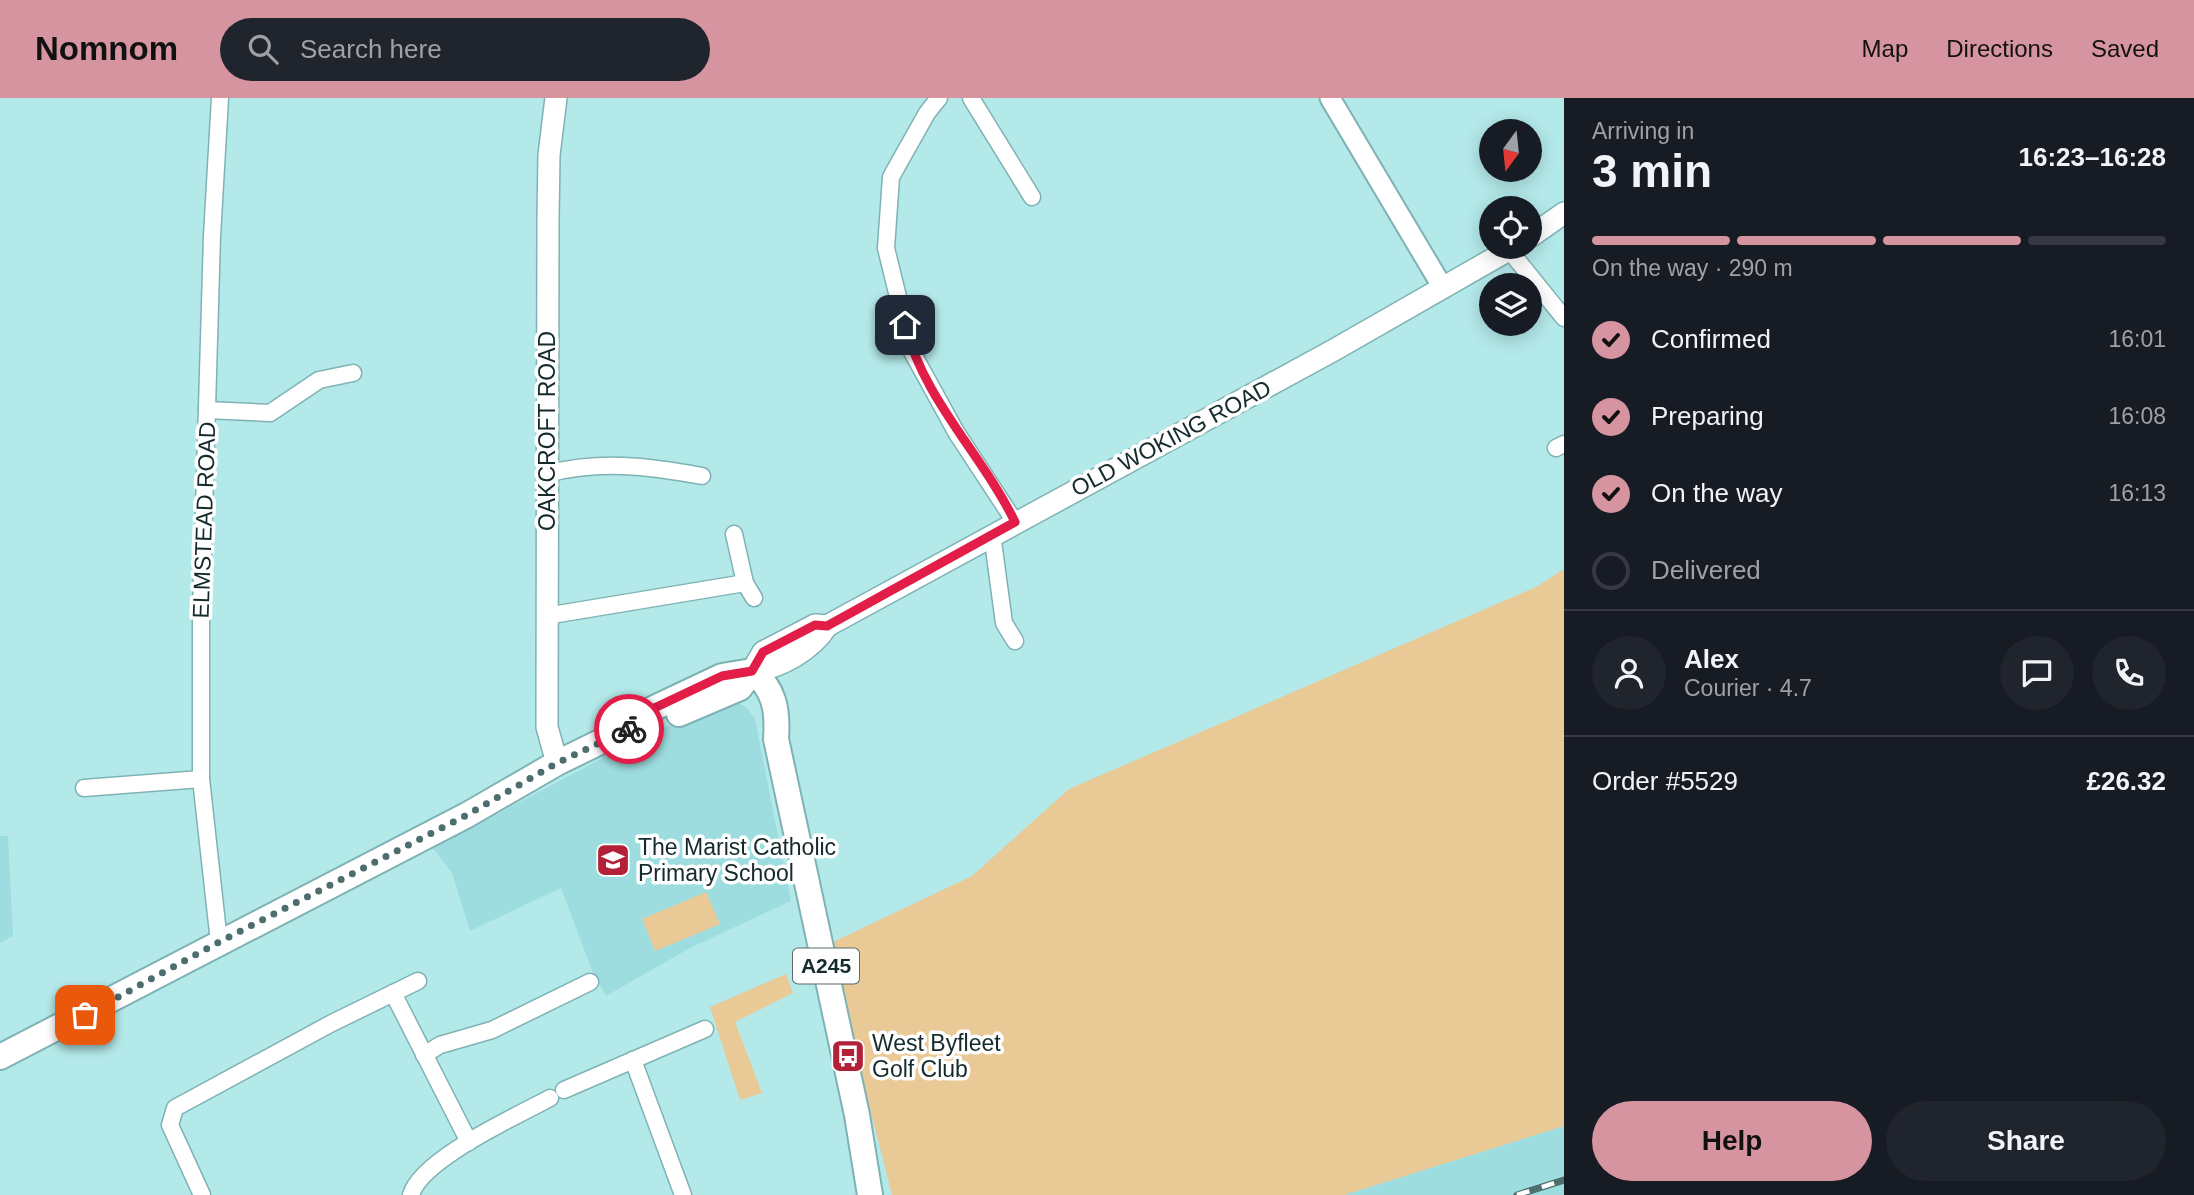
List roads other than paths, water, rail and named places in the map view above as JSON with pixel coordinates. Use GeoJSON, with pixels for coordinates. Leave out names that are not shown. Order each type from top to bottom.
{"type":"FeatureCollection","features":[{"type":"Feature","properties":{"kind":"main road","name":"OAKCROFT ROAD"},"geometry":{"type":"LineString","coordinates":[[556,98],[549,168],[546,616],[547,727],[557,763]]}},
{"type":"Feature","properties":{"kind":"main road"},"geometry":{"type":"LineString","coordinates":[[1542,229],[1564,213]]}},
{"type":"Feature","properties":{"kind":"main road","name":"OLD WOKING ROAD"},"geometry":{"type":"LineString","coordinates":[[0,1057],[467,815],[557,763],[641,722],[657,724],[740,688],[752,671],[773,669],[819,639],[827,626],[1492,259]]}},
{"type":"Feature","properties":{"kind":"main road","name":"A245"},"geometry":{"type":"LineString","coordinates":[[752,671],[768,683],[778,718],[776,739],[848,1075],[870,1195]]}},
{"type":"Feature","properties":{"kind":"street","name":"ELMSTEAD ROAD"},"geometry":{"type":"LineString","coordinates":[[219,942],[201,779],[201,613],[220,98]]}},
{"type":"Feature","properties":{"kind":"street"},"geometry":{"type":"LineString","coordinates":[[939,98],[927,113],[891,177],[886,248],[911,350],[956,432],[1015,522]]}},
{"type":"Feature","properties":{"kind":"street"},"geometry":{"type":"LineString","coordinates":[[971,98],[1032,197]]}},
{"type":"Feature","properties":{"kind":"street"},"geometry":{"type":"LineString","coordinates":[[1330,98],[1443,288]]}},
{"type":"Feature","properties":{"kind":"street"},"geometry":{"type":"LineString","coordinates":[[1519,259],[1564,318]]}},
{"type":"Feature","properties":{"kind":"street"},"geometry":{"type":"LineString","coordinates":[[207,410],[270,413],[319,380],[353,373]]}},
{"type":"Feature","properties":{"kind":"street"},"geometry":{"type":"LineString","coordinates":[[546,474],[579,465],[654,467],[702,476]]}},
{"type":"Feature","properties":{"kind":"street"},"geometry":{"type":"LineString","coordinates":[[734,534],[745,583],[754,598]]}},
{"type":"Feature","properties":{"kind":"street"},"geometry":{"type":"LineString","coordinates":[[992,534],[1004,622],[1015,641]]}},
{"type":"Feature","properties":{"kind":"street"},"geometry":{"type":"LineString","coordinates":[[546,616],[745,583]]}},
{"type":"Feature","properties":{"kind":"street"},"geometry":{"type":"LineString","coordinates":[[1004,622],[1020,615]]}},
{"type":"Feature","properties":{"kind":"street"},"geometry":{"type":"LineString","coordinates":[[84,788],[201,779]]}},
{"type":"Feature","properties":{"kind":"street"},"geometry":{"type":"LineString","coordinates":[[202,1195],[170,1125],[175,1108],[418,981]]}},
{"type":"Feature","properties":{"kind":"street"},"geometry":{"type":"LineString","coordinates":[[424,1055],[440,1045],[492,1030],[590,982]]}},
{"type":"Feature","properties":{"kind":"street"},"geometry":{"type":"LineString","coordinates":[[393,993],[469,1142]]}},
{"type":"Feature","properties":{"kind":"street"},"geometry":{"type":"LineString","coordinates":[[411,1195],[421,1175],[469,1142],[557,1094],[705,1029]]}},
{"type":"Feature","properties":{"kind":"street"},"geometry":{"type":"LineString","coordinates":[[633,1060],[683,1195]]}},
{"type":"Feature","properties":{"kind":"railway"},"geometry":{"type":"LineString","coordinates":[[1517,1195],[1564,1180]]}},
{"type":"Feature","properties":{"kind":"place","name":"The Marist Catholic Primary School"},"geometry":{"type":"Point","coordinates":[613,860]}},
{"type":"Feature","properties":{"kind":"place","name":"West Byfleet Golf Club"},"geometry":{"type":"Point","coordinates":[848,1056]}}]}
